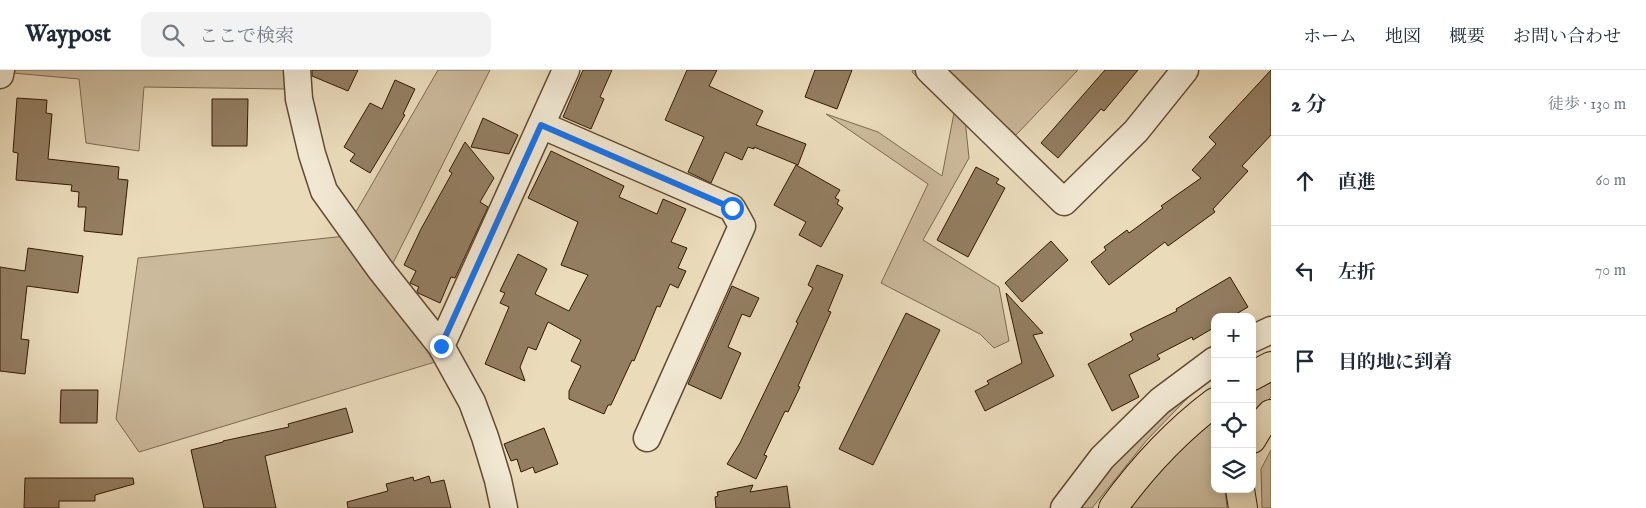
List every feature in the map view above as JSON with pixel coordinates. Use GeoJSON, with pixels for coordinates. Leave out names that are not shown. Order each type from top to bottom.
{"type":"FeatureCollection","features":[{"type":"Feature","properties":{"kind":"highway"},"geometry":{"type":"LineString","coordinates":[[1256,374],[1271,366]]}},
{"type":"Feature","properties":{"kind":"highway"},"geometry":{"type":"LineString","coordinates":[[1113,508],[1142,470],[1169,441],[1214,403]]}},
{"type":"Feature","properties":{"kind":"highway"},"geometry":{"type":"LineString","coordinates":[[1256,432],[1271,414]]}},
{"type":"Feature","properties":{"kind":"highway"},"geometry":{"type":"LineString","coordinates":[[1241,493],[1243,508]]}},
{"type":"Feature","properties":{"kind":"street"},"geometry":{"type":"LineString","coordinates":[[0,75],[1,70]]}},
{"type":"Feature","properties":{"kind":"street"},"geometry":{"type":"LineString","coordinates":[[297,70],[299,99],[312,154],[324,191],[380,269],[441,346],[472,402],[485,437],[504,508]]}},
{"type":"Feature","properties":{"kind":"street"},"geometry":{"type":"LineString","coordinates":[[441,346],[566,70]]}},
{"type":"Feature","properties":{"kind":"street"},"geometry":{"type":"LineString","coordinates":[[929,70],[1064,202],[1136,130],[1185,70]]}},
{"type":"Feature","properties":{"kind":"street"},"geometry":{"type":"LineString","coordinates":[[541,125],[732,208],[742,226],[647,438]]}},
{"type":"Feature","properties":{"kind":"street"},"geometry":{"type":"LineString","coordinates":[[1256,337],[1271,330]]}},
{"type":"Feature","properties":{"kind":"street"},"geometry":{"type":"LineString","coordinates":[[1064,508],[1102,458],[1160,401],[1211,363]]}},
{"type":"Feature","properties":{"kind":"shaded area"},"geometry":{"type":"Polygon","coordinates":[[[14,70],[285,70],[285,89],[144,87],[139,151],[86,143],[79,79],[13,73],[14,70]]]}},
{"type":"Feature","properties":{"kind":"shaded area"},"geometry":{"type":"Polygon","coordinates":[[[438,70],[490,70],[392,265],[353,217],[438,70]]]}},
{"type":"Feature","properties":{"kind":"shaded area"},"geometry":{"type":"Polygon","coordinates":[[[913,70],[1078,70],[1016,135],[985,107],[965,119],[969,158],[923,240],[999,287],[1009,341],[994,348],[980,334],[881,283],[928,184],[826,114],[878,132],[942,176],[954,113],[912,72],[913,70]]]}},
{"type":"Feature","properties":{"kind":"shaded area"},"geometry":{"type":"Polygon","coordinates":[[[346,236],[435,362],[139,452],[116,419],[138,258],[346,236]]]}},
{"type":"Feature","properties":{"kind":"shaded area"},"geometry":{"type":"Polygon","coordinates":[[[1271,382],[1271,397],[1256,412],[1256,403],[1256,391],[1271,382]]]}},
{"type":"Feature","properties":{"kind":"shaded area"},"geometry":{"type":"Polygon","coordinates":[[[1202,383],[1147,440],[1092,508],[1078,508],[1133,436],[1202,383]]]}},
{"type":"Feature","properties":{"kind":"shaded area"},"geometry":{"type":"Polygon","coordinates":[[[1211,422],[1211,493],[1225,493],[1227,508],[1131,508],[1159,468],[1211,422]]]}},
{"type":"Feature","properties":{"kind":"shaded area"},"geometry":{"type":"Polygon","coordinates":[[[1271,450],[1271,508],[1262,508],[1261,469],[1271,450]]]}},
{"type":"Feature","properties":{"kind":"building"},"geometry":{"type":"Polygon","coordinates":[[[312,70],[358,70],[348,91],[312,76],[312,70]]]}},
{"type":"Feature","properties":{"kind":"building"},"geometry":{"type":"Polygon","coordinates":[[[583,70],[612,70],[600,97],[604,99],[591,129],[563,117],[583,70]]]}},
{"type":"Feature","properties":{"kind":"building"},"geometry":{"type":"Polygon","coordinates":[[[687,70],[717,70],[709,86],[763,111],[756,125],[806,144],[798,165],[754,147],[754,149],[748,147],[742,160],[725,152],[711,183],[688,172],[704,137],[665,120],[687,70]]]}},
{"type":"Feature","properties":{"kind":"building"},"geometry":{"type":"Polygon","coordinates":[[[815,70],[852,70],[837,109],[805,97],[815,70]]]}},
{"type":"Feature","properties":{"kind":"building"},"geometry":{"type":"Polygon","coordinates":[[[1105,70],[1138,70],[1104,111],[1101,109],[1058,158],[1041,143],[1105,70]]]}},
{"type":"Feature","properties":{"kind":"building"},"geometry":{"type":"Polygon","coordinates":[[[1271,70],[1271,135],[1242,166],[1248,171],[1213,209],[1215,212],[1168,246],[1165,242],[1109,285],[1091,262],[1106,250],[1104,247],[1127,230],[1129,233],[1163,208],[1161,206],[1201,178],[1192,170],[1216,144],[1209,137],[1271,70]]]}},
{"type":"Feature","properties":{"kind":"building"},"geometry":{"type":"Polygon","coordinates":[[[395,80],[415,89],[403,114],[405,115],[370,173],[350,161],[355,154],[344,147],[370,103],[382,109],[395,80]]]}},
{"type":"Feature","properties":{"kind":"building"},"geometry":{"type":"Polygon","coordinates":[[[17,98],[47,100],[46,113],[52,114],[48,159],[119,167],[118,179],[128,180],[122,235],[84,231],[86,207],[78,207],[79,192],[71,191],[72,185],[16,180],[18,153],[13,152],[17,98]]]}},
{"type":"Feature","properties":{"kind":"building"},"geometry":{"type":"Polygon","coordinates":[[[212,99],[248,99],[247,146],[212,146],[212,99]]]}},
{"type":"Feature","properties":{"kind":"building"},"geometry":{"type":"Polygon","coordinates":[[[483,118],[518,135],[509,154],[471,147],[483,118]]]}},
{"type":"Feature","properties":{"kind":"building"},"geometry":{"type":"Polygon","coordinates":[[[465,142],[494,178],[480,202],[488,207],[455,278],[451,277],[440,303],[418,293],[419,287],[410,283],[416,271],[404,265],[421,229],[452,173],[449,171],[465,142]]]}},
{"type":"Feature","properties":{"kind":"building"},"geometry":{"type":"Polygon","coordinates":[[[551,151],[624,186],[619,197],[657,214],[663,199],[686,209],[671,242],[687,248],[678,268],[686,271],[678,288],[670,284],[660,307],[657,306],[634,361],[632,360],[611,405],[608,405],[604,414],[569,399],[569,391],[581,366],[571,361],[581,340],[548,322],[536,350],[528,347],[520,367],[525,381],[485,364],[509,307],[500,303],[505,293],[500,291],[518,254],[547,269],[535,294],[569,311],[588,275],[561,265],[578,222],[528,198],[551,151]]]}},
{"type":"Feature","properties":{"kind":"building"},"geometry":{"type":"Polygon","coordinates":[[[796,165],[840,190],[835,198],[839,200],[837,204],[843,208],[821,247],[799,235],[806,222],[774,205],[796,165]]]}},
{"type":"Feature","properties":{"kind":"building"},"geometry":{"type":"Polygon","coordinates":[[[976,167],[999,179],[996,183],[1005,188],[968,257],[937,240],[976,167]]]}},
{"type":"Feature","properties":{"kind":"building"},"geometry":{"type":"Polygon","coordinates":[[[1051,241],[1068,260],[1022,302],[1005,283],[1051,241]]]}},
{"type":"Feature","properties":{"kind":"building"},"geometry":{"type":"Polygon","coordinates":[[[28,248],[83,256],[78,293],[27,286],[21,339],[29,340],[25,374],[0,371],[0,267],[25,271],[28,248]]]}},
{"type":"Feature","properties":{"kind":"building"},"geometry":{"type":"Polygon","coordinates":[[[817,265],[843,275],[828,311],[831,312],[798,386],[800,387],[788,412],[785,411],[764,455],[767,456],[756,479],[727,464],[740,443],[798,323],[796,322],[813,288],[808,285],[817,265]]]}},
{"type":"Feature","properties":{"kind":"building"},"geometry":{"type":"Polygon","coordinates":[[[1230,277],[1248,307],[1238,313],[1211,313],[1211,329],[1193,340],[1192,337],[1157,355],[1160,359],[1129,375],[1139,397],[1112,411],[1088,364],[1133,340],[1130,334],[1177,311],[1176,309],[1230,277]]]}},
{"type":"Feature","properties":{"kind":"building"},"geometry":{"type":"Polygon","coordinates":[[[732,286],[759,298],[750,317],[742,314],[728,347],[741,353],[721,399],[688,384],[732,286]]]}},
{"type":"Feature","properties":{"kind":"building"},"geometry":{"type":"Polygon","coordinates":[[[1006,293],[1043,333],[1033,335],[1054,376],[985,411],[975,391],[989,384],[987,381],[1022,363],[1006,293]]]}},
{"type":"Feature","properties":{"kind":"building"},"geometry":{"type":"Polygon","coordinates":[[[906,313],[940,330],[873,465],[839,449],[906,313]]]}},
{"type":"Feature","properties":{"kind":"building"},"geometry":{"type":"Polygon","coordinates":[[[61,390],[98,390],[97,423],[60,423],[61,390]]]}},
{"type":"Feature","properties":{"kind":"building"},"geometry":{"type":"Polygon","coordinates":[[[346,408],[353,432],[265,456],[276,508],[204,508],[191,450],[289,427],[288,424],[346,408]]]}},
{"type":"Feature","properties":{"kind":"building"},"geometry":{"type":"Polygon","coordinates":[[[544,428],[558,464],[535,473],[533,467],[521,472],[517,459],[511,461],[504,444],[544,428]]]}},
{"type":"Feature","properties":{"kind":"building"},"geometry":{"type":"Polygon","coordinates":[[[429,476],[431,483],[444,480],[451,508],[348,508],[347,502],[388,491],[386,484],[413,477],[414,481],[429,476]]]}},
{"type":"Feature","properties":{"kind":"building"},"geometry":{"type":"Polygon","coordinates":[[[25,478],[133,478],[134,484],[95,495],[95,501],[59,501],[59,508],[24,508],[25,478]]]}},
{"type":"Feature","properties":{"kind":"building"},"geometry":{"type":"Polygon","coordinates":[[[753,485],[750,492],[787,486],[790,508],[716,508],[715,497],[718,496],[717,492],[753,485]]]}},
{"type":"Feature","properties":{"kind":"route"},"geometry":{"type":"LineString","coordinates":[[441,346],[541,125],[732,208]]}}]}
